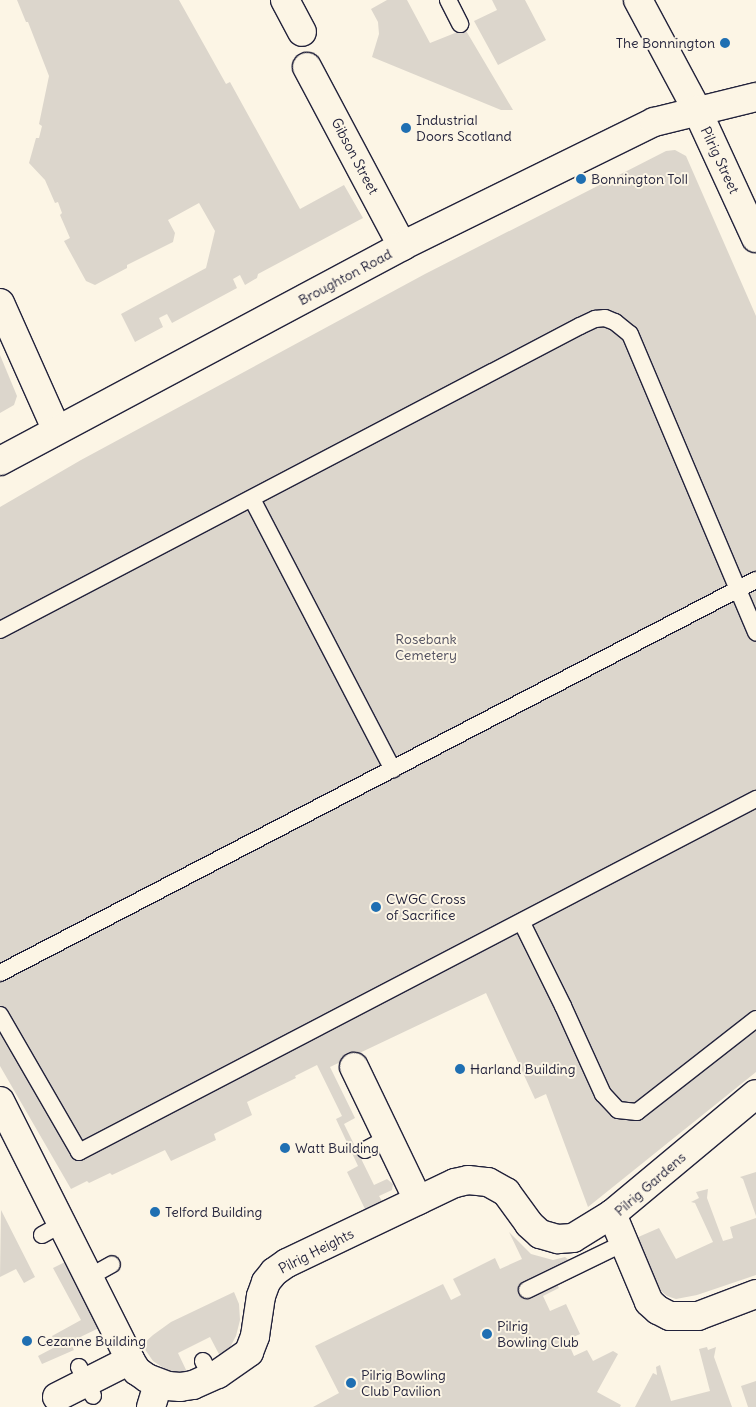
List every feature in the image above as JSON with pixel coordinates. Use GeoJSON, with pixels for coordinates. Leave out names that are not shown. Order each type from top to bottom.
{"type":"FeatureCollection","features":[{"type":"Feature","properties":{"kind":"street"},"geometry":{"type":"LineString","coordinates":[[285,0],[302,32]]}},
{"type":"Feature","properties":{"kind":"street","name":"Pilrig Street"},"geometry":{"type":"LineString","coordinates":[[638,0],[697,110],[756,238]]}},
{"type":"Feature","properties":{"kind":"street","name":"Gibson Street"},"geometry":{"type":"LineString","coordinates":[[307,67],[402,246]]}},
{"type":"Feature","properties":{"kind":"street","name":"Broughton Road"},"geometry":{"type":"LineString","coordinates":[[0,461],[402,246],[654,122],[756,96]]}},
{"type":"Feature","properties":{"kind":"street"},"geometry":{"type":"LineString","coordinates":[[0,303],[56,430]]}},
{"type":"Feature","properties":{"kind":"street"},"geometry":{"type":"LineString","coordinates":[[354,1067],[377,1144],[418,1200]]}},
{"type":"Feature","properties":{"kind":"street","name":"Pilrig Gardens"},"geometry":{"type":"LineString","coordinates":[[756,1094],[612,1214],[649,1302],[658,1310],[670,1316],[698,1316],[756,1294]]}},
{"type":"Feature","properties":{"kind":"street","name":"Pilrig Heights"},"geometry":{"type":"LineString","coordinates":[[0,1101],[52,1229],[89,1277],[130,1360],[154,1395],[193,1385],[207,1369],[234,1365],[249,1352],[255,1336],[260,1296],[266,1282],[274,1272],[287,1263],[455,1183],[468,1180],[488,1182],[502,1189],[513,1200],[534,1230],[540,1234],[558,1239],[573,1238],[612,1214]]}},
{"type":"Feature","properties":{"kind":"street"},"geometry":{"type":"LineString","coordinates":[[57,1397],[130,1360]]}},
{"type":"Feature","properties":{"kind":"lane"},"geometry":{"type":"LineString","coordinates":[[448,0],[460,24]]}},
{"type":"Feature","properties":{"kind":"lane"},"geometry":{"type":"LineString","coordinates":[[0,630],[580,326],[595,319],[605,318],[615,322],[630,334],[756,632]]}},
{"type":"Feature","properties":{"kind":"lane"},"geometry":{"type":"LineString","coordinates":[[252,499],[393,770]]}},
{"type":"Feature","properties":{"kind":"lane"},"geometry":{"type":"LineString","coordinates":[[0,973],[756,580]]}},
{"type":"Feature","properties":{"kind":"lane"},"geometry":{"type":"LineString","coordinates":[[0,1015],[79,1152],[522,923],[756,799]]}},
{"type":"Feature","properties":{"kind":"lane"},"geometry":{"type":"LineString","coordinates":[[522,923],[564,1006],[603,1094],[618,1110],[637,1112],[756,1019]]}},
{"type":"Feature","properties":{"kind":"lane"},"geometry":{"type":"LineString","coordinates":[[527,1290],[624,1243]]}},
{"type":"Feature","properties":{"kind":"lane"},"geometry":{"type":"LineString","coordinates":[[89,1277],[112,1264]]}},
{"type":"Feature","properties":{"kind":"green space"},"geometry":{"type":"Polygon","coordinates":[[[17,0],[179,0],[226,84],[230,82],[300,209],[344,185],[363,218],[258,274],[257,278],[245,285],[240,275],[233,279],[237,288],[172,323],[167,314],[159,318],[163,327],[135,342],[121,314],[206,268],[215,231],[199,203],[168,220],[175,233],[173,242],[127,265],[127,268],[95,285],[86,281],[64,241],[70,238],[60,215],[62,213],[58,202],[55,203],[45,180],[29,163],[36,138],[39,138],[42,126],[39,124],[49,76],[28,22],[26,22],[17,0]]]}},
{"type":"Feature","properties":{"kind":"green space"},"geometry":{"type":"Polygon","coordinates":[[[387,0],[407,0],[430,43],[465,29],[513,110],[501,110],[372,57],[379,34],[378,22],[371,9],[387,0]]]}},
{"type":"Feature","properties":{"kind":"green space"},"geometry":{"type":"Polygon","coordinates":[[[492,0],[525,0],[546,40],[498,65],[474,21],[497,10],[492,0]]]}},
{"type":"Feature","properties":{"kind":"green space","name":"Rosebank Cemetery"},"geometry":{"type":"Polygon","coordinates":[[[675,150],[686,156],[756,316],[756,1072],[588,1207],[546,1094],[535,1099],[486,993],[330,1067],[355,1118],[344,1124],[374,1185],[387,1179],[393,1184],[392,1190],[379,1196],[382,1201],[365,1209],[347,1172],[358,1166],[336,1119],[342,1116],[317,1065],[295,1076],[296,1078],[247,1102],[252,1115],[214,1134],[216,1140],[171,1161],[165,1150],[112,1175],[110,1173],[71,1189],[0,1066],[0,507],[81,460],[425,274],[666,151],[675,150]]]}},
{"type":"Feature","properties":{"kind":"green space"},"geometry":{"type":"Polygon","coordinates":[[[0,355],[17,396],[14,405],[0,413],[0,355]]]}},
{"type":"Feature","properties":{"kind":"green space"},"geometry":{"type":"Polygon","coordinates":[[[756,1172],[756,1216],[743,1179],[740,1177],[756,1172]]]}},
{"type":"Feature","properties":{"kind":"green space"},"geometry":{"type":"Polygon","coordinates":[[[708,1189],[707,1198],[723,1241],[733,1238],[730,1227],[756,1218],[756,1275],[697,1295],[676,1299],[667,1296],[661,1291],[636,1238],[659,1228],[676,1259],[713,1242],[695,1203],[691,1202],[699,1198],[696,1192],[708,1189]]]}},
{"type":"Feature","properties":{"kind":"green space"},"geometry":{"type":"Polygon","coordinates":[[[1,1210],[35,1277],[24,1283],[16,1269],[0,1277],[1,1210]]]}},
{"type":"Feature","properties":{"kind":"green space"},"geometry":{"type":"Polygon","coordinates":[[[509,1232],[531,1254],[553,1260],[565,1257],[570,1261],[522,1284],[526,1294],[555,1280],[559,1288],[543,1296],[550,1311],[566,1304],[580,1334],[567,1340],[574,1356],[587,1350],[593,1361],[613,1351],[618,1354],[597,1392],[621,1405],[620,1407],[313,1407],[339,1393],[315,1346],[443,1284],[451,1300],[461,1295],[453,1279],[495,1258],[500,1269],[522,1259],[509,1232]]]}},
{"type":"Feature","properties":{"kind":"green space"},"geometry":{"type":"Polygon","coordinates":[[[67,1261],[101,1327],[70,1342],[74,1350],[42,1364],[38,1356],[57,1346],[52,1336],[81,1320],[53,1268],[67,1261]]]}},
{"type":"Feature","properties":{"kind":"green space"},"geometry":{"type":"Polygon","coordinates":[[[234,1292],[239,1304],[240,1320],[236,1336],[227,1353],[221,1358],[210,1337],[178,1353],[188,1374],[170,1372],[153,1361],[142,1345],[153,1335],[171,1322],[234,1292]]]}},
{"type":"Feature","properties":{"kind":"green space"},"geometry":{"type":"Polygon","coordinates":[[[707,1347],[708,1350],[716,1347],[714,1357],[732,1407],[635,1407],[653,1373],[657,1375],[656,1367],[660,1365],[671,1401],[710,1391],[699,1349],[707,1347]]]}},
{"type":"Feature","properties":{"kind":"green space"},"geometry":{"type":"Polygon","coordinates":[[[756,1381],[756,1407],[748,1407],[741,1386],[756,1381]]]}},
{"type":"Feature","properties":{"kind":"place","name":"The Bonnington"},"geometry":{"type":"Point","coordinates":[725,43]}},
{"type":"Feature","properties":{"kind":"place","name":"Industrial Doors Scotland"},"geometry":{"type":"Point","coordinates":[406,128]}},
{"type":"Feature","properties":{"kind":"place","name":"Bonnington Toll"},"geometry":{"type":"Point","coordinates":[581,179]}},
{"type":"Feature","properties":{"kind":"place","name":"CWGC Cross of Sacrifice"},"geometry":{"type":"Point","coordinates":[376,907]}},
{"type":"Feature","properties":{"kind":"place","name":"Harland Building"},"geometry":{"type":"Point","coordinates":[460,1069]}},
{"type":"Feature","properties":{"kind":"place","name":"Watt Building"},"geometry":{"type":"Point","coordinates":[285,1148]}},
{"type":"Feature","properties":{"kind":"place","name":"Telford Building"},"geometry":{"type":"Point","coordinates":[155,1212]}},
{"type":"Feature","properties":{"kind":"place","name":"Pilrig Bowling Club"},"geometry":{"type":"Point","coordinates":[487,1334]}},
{"type":"Feature","properties":{"kind":"place","name":"Cezanne Building"},"geometry":{"type":"Point","coordinates":[27,1341]}},
{"type":"Feature","properties":{"kind":"place","name":"Pilrig Bowling Club Pavilion"},"geometry":{"type":"Point","coordinates":[351,1383]}}]}
